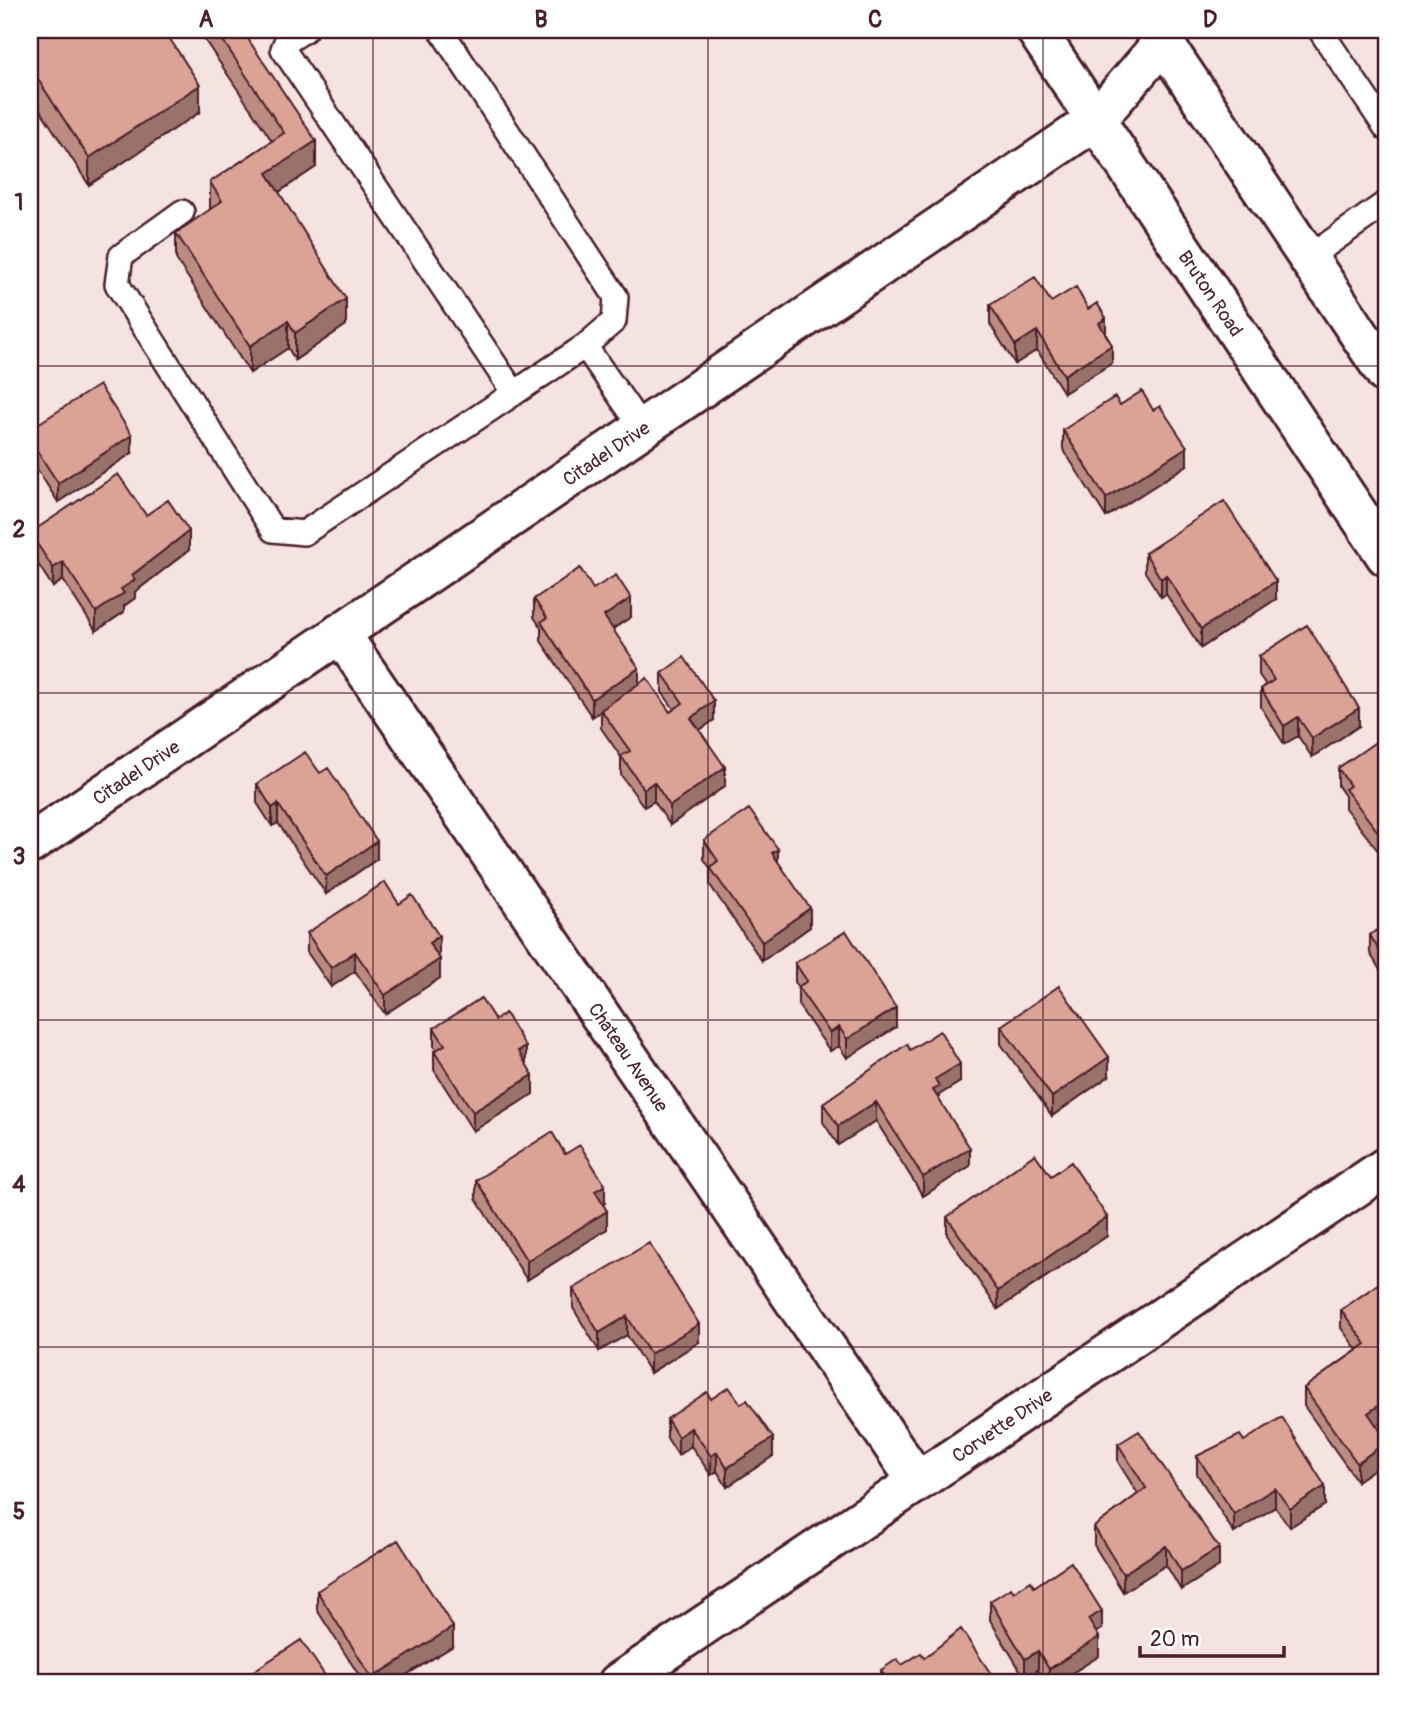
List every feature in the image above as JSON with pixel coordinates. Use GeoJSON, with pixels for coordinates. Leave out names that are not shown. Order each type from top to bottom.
{"type":"FeatureCollection","features":[{"type":"Feature","properties":{"kind":"street","name":"Bruton Road"},"geometry":{"type":"LineString","coordinates":[[1036,30],[1386,556]]}},
{"type":"Feature","properties":{"kind":"street","name":"Citadel Drive"},"geometry":{"type":"LineString","coordinates":[[30,844],[1096,120],[1166,34]]}},
{"type":"Feature","properties":{"kind":"street"},"geometry":{"type":"LineString","coordinates":[[1166,34],[1308,258],[1386,374]]}},
{"type":"Feature","properties":{"kind":"street","name":"Chateau Avenue"},"geometry":{"type":"LineString","coordinates":[[340,633],[917,1481]]}},
{"type":"Feature","properties":{"kind":"street","name":"Corvette Drive"},"geometry":{"type":"LineString","coordinates":[[618,1683],[1386,1167]]}},
{"type":"Feature","properties":{"kind":"lane"},"geometry":{"type":"LineString","coordinates":[[182,212],[121,256],[117,284],[273,530],[304,533],[585,346],[614,321],[615,298],[441,30]]}},
{"type":"Feature","properties":{"kind":"lane"},"geometry":{"type":"LineString","coordinates":[[1320,30],[1386,128]]}},
{"type":"Feature","properties":{"kind":"lane"},"geometry":{"type":"LineString","coordinates":[[290,34],[283,49],[514,393]]}},
{"type":"Feature","properties":{"kind":"lane"},"geometry":{"type":"LineString","coordinates":[[1308,258],[1386,203]]}},
{"type":"Feature","properties":{"kind":"lane"},"geometry":{"type":"LineString","coordinates":[[585,346],[642,428]]}},
{"type":"Feature","properties":{"kind":"building"},"geometry":{"type":"Polygon","coordinates":[[[30,30],[164,30],[200,85],[89,158],[30,67],[30,30]]]}},
{"type":"Feature","properties":{"kind":"building"},"geometry":{"type":"Polygon","coordinates":[[[216,30],[242,30],[316,141],[267,173],[346,299],[295,333],[288,321],[250,346],[176,233],[222,201],[210,182],[284,133],[216,30]]]}},
{"type":"Feature","properties":{"kind":"building"},"geometry":{"type":"Polygon","coordinates":[[[1035,277],[1051,302],[1076,287],[1088,309],[1097,303],[1106,318],[1099,323],[1112,345],[1064,375],[1037,331],[1015,345],[990,305],[1035,277]]]}},
{"type":"Feature","properties":{"kind":"building"},"geometry":{"type":"Polygon","coordinates":[[[99,385],[132,435],[58,483],[30,440],[30,429],[99,385]]]}},
{"type":"Feature","properties":{"kind":"building"},"geometry":{"type":"Polygon","coordinates":[[[1142,391],[1153,410],[1160,406],[1187,447],[1106,498],[1063,430],[1115,397],[1120,405],[1142,391]]]}},
{"type":"Feature","properties":{"kind":"building"},"geometry":{"type":"Polygon","coordinates":[[[118,474],[146,515],[168,500],[189,531],[132,575],[135,580],[121,589],[124,593],[96,612],[63,562],[53,568],[30,533],[118,474]]]}},
{"type":"Feature","properties":{"kind":"building"},"geometry":{"type":"Polygon","coordinates":[[[1224,501],[1276,581],[1201,629],[1166,575],[1161,579],[1145,553],[1224,501]]]}},
{"type":"Feature","properties":{"kind":"building"},"geometry":{"type":"Polygon","coordinates":[[[580,568],[593,589],[616,575],[631,598],[604,616],[639,668],[592,699],[541,622],[547,618],[534,599],[580,568]]]}},
{"type":"Feature","properties":{"kind":"building"},"geometry":{"type":"Polygon","coordinates":[[[1307,625],[1359,708],[1312,738],[1298,717],[1284,726],[1261,689],[1274,680],[1259,656],[1307,625]]]}},
{"type":"Feature","properties":{"kind":"building"},"geometry":{"type":"Polygon","coordinates":[[[684,657],[714,701],[691,718],[725,767],[670,806],[654,782],[644,789],[621,756],[630,751],[601,710],[647,678],[670,712],[683,703],[662,673],[684,657]]]}},
{"type":"Feature","properties":{"kind":"building"},"geometry":{"type":"Polygon","coordinates":[[[1383,737],[1386,742],[1386,842],[1345,789],[1350,786],[1338,768],[1383,737]]]}},
{"type":"Feature","properties":{"kind":"building"},"geometry":{"type":"Polygon","coordinates":[[[305,752],[320,773],[328,768],[377,841],[326,876],[278,804],[272,808],[257,784],[305,752]]]}},
{"type":"Feature","properties":{"kind":"building"},"geometry":{"type":"Polygon","coordinates":[[[749,809],[778,849],[772,853],[810,908],[762,942],[710,867],[718,861],[704,840],[749,809]]]}},
{"type":"Feature","properties":{"kind":"building"},"geometry":{"type":"Polygon","coordinates":[[[385,882],[399,904],[412,895],[439,936],[429,943],[440,959],[385,995],[355,952],[331,968],[307,933],[385,882]]]}},
{"type":"Feature","properties":{"kind":"building"},"geometry":{"type":"Polygon","coordinates":[[[1386,924],[1386,962],[1370,935],[1386,924]]]}},
{"type":"Feature","properties":{"kind":"building"},"geometry":{"type":"Polygon","coordinates":[[[846,931],[896,1008],[847,1039],[839,1027],[830,1033],[798,987],[807,981],[795,963],[846,931]]]}},
{"type":"Feature","properties":{"kind":"building"},"geometry":{"type":"Polygon","coordinates":[[[1059,986],[1109,1057],[1052,1097],[1001,1026],[1059,986]]]}},
{"type":"Feature","properties":{"kind":"building"},"geometry":{"type":"Polygon","coordinates":[[[481,998],[495,1020],[505,1013],[526,1047],[518,1051],[533,1075],[473,1112],[434,1051],[445,1045],[434,1028],[481,998]]]}},
{"type":"Feature","properties":{"kind":"building"},"geometry":{"type":"Polygon","coordinates":[[[940,1031],[960,1064],[935,1079],[939,1086],[933,1090],[970,1148],[923,1177],[876,1102],[838,1126],[823,1103],[907,1044],[910,1050],[940,1031]]]}},
{"type":"Feature","properties":{"kind":"building"},"geometry":{"type":"Polygon","coordinates":[[[552,1132],[565,1154],[580,1145],[605,1185],[595,1191],[607,1211],[527,1261],[476,1180],[552,1132]]]}},
{"type":"Feature","properties":{"kind":"building"},"geometry":{"type":"Polygon","coordinates":[[[1035,1154],[1051,1176],[1071,1162],[1107,1217],[998,1291],[947,1217],[1035,1154]]]}},
{"type":"Feature","properties":{"kind":"building"},"geometry":{"type":"Polygon","coordinates":[[[649,1243],[699,1324],[650,1354],[627,1316],[599,1333],[573,1289],[649,1243]]]}},
{"type":"Feature","properties":{"kind":"building"},"geometry":{"type":"Polygon","coordinates":[[[1378,1284],[1386,1295],[1386,1403],[1385,1401],[1368,1413],[1386,1442],[1357,1463],[1304,1388],[1366,1344],[1341,1310],[1378,1284]]]}},
{"type":"Feature","properties":{"kind":"building"},"geometry":{"type":"Polygon","coordinates":[[[729,1387],[741,1404],[747,1400],[773,1438],[727,1468],[717,1452],[711,1456],[691,1428],[678,1437],[667,1419],[707,1392],[711,1399],[729,1387]]]}},
{"type":"Feature","properties":{"kind":"building"},"geometry":{"type":"Polygon","coordinates":[[[1282,1417],[1325,1486],[1290,1509],[1275,1488],[1234,1514],[1197,1456],[1240,1435],[1244,1441],[1282,1417]]]}},
{"type":"Feature","properties":{"kind":"building"},"geometry":{"type":"Polygon","coordinates":[[[1139,1431],[1219,1548],[1181,1571],[1166,1546],[1123,1574],[1094,1527],[1146,1488],[1118,1444],[1139,1431]]]}},
{"type":"Feature","properties":{"kind":"building"},"geometry":{"type":"Polygon","coordinates":[[[398,1540],[453,1627],[372,1678],[317,1591],[398,1540]]]}},
{"type":"Feature","properties":{"kind":"building"},"geometry":{"type":"Polygon","coordinates":[[[1071,1562],[1102,1611],[1088,1619],[1099,1637],[1049,1669],[1038,1651],[1025,1659],[990,1601],[1011,1588],[1014,1592],[1031,1581],[1034,1587],[1071,1562]]]}},
{"type":"Feature","properties":{"kind":"building"},"geometry":{"type":"Polygon","coordinates":[[[961,1629],[993,1677],[986,1683],[889,1683],[881,1670],[897,1659],[902,1665],[921,1653],[924,1658],[961,1629]]]}},
{"type":"Feature","properties":{"kind":"building"},"geometry":{"type":"Polygon","coordinates":[[[301,1640],[330,1683],[235,1683],[301,1640]]]}}]}
